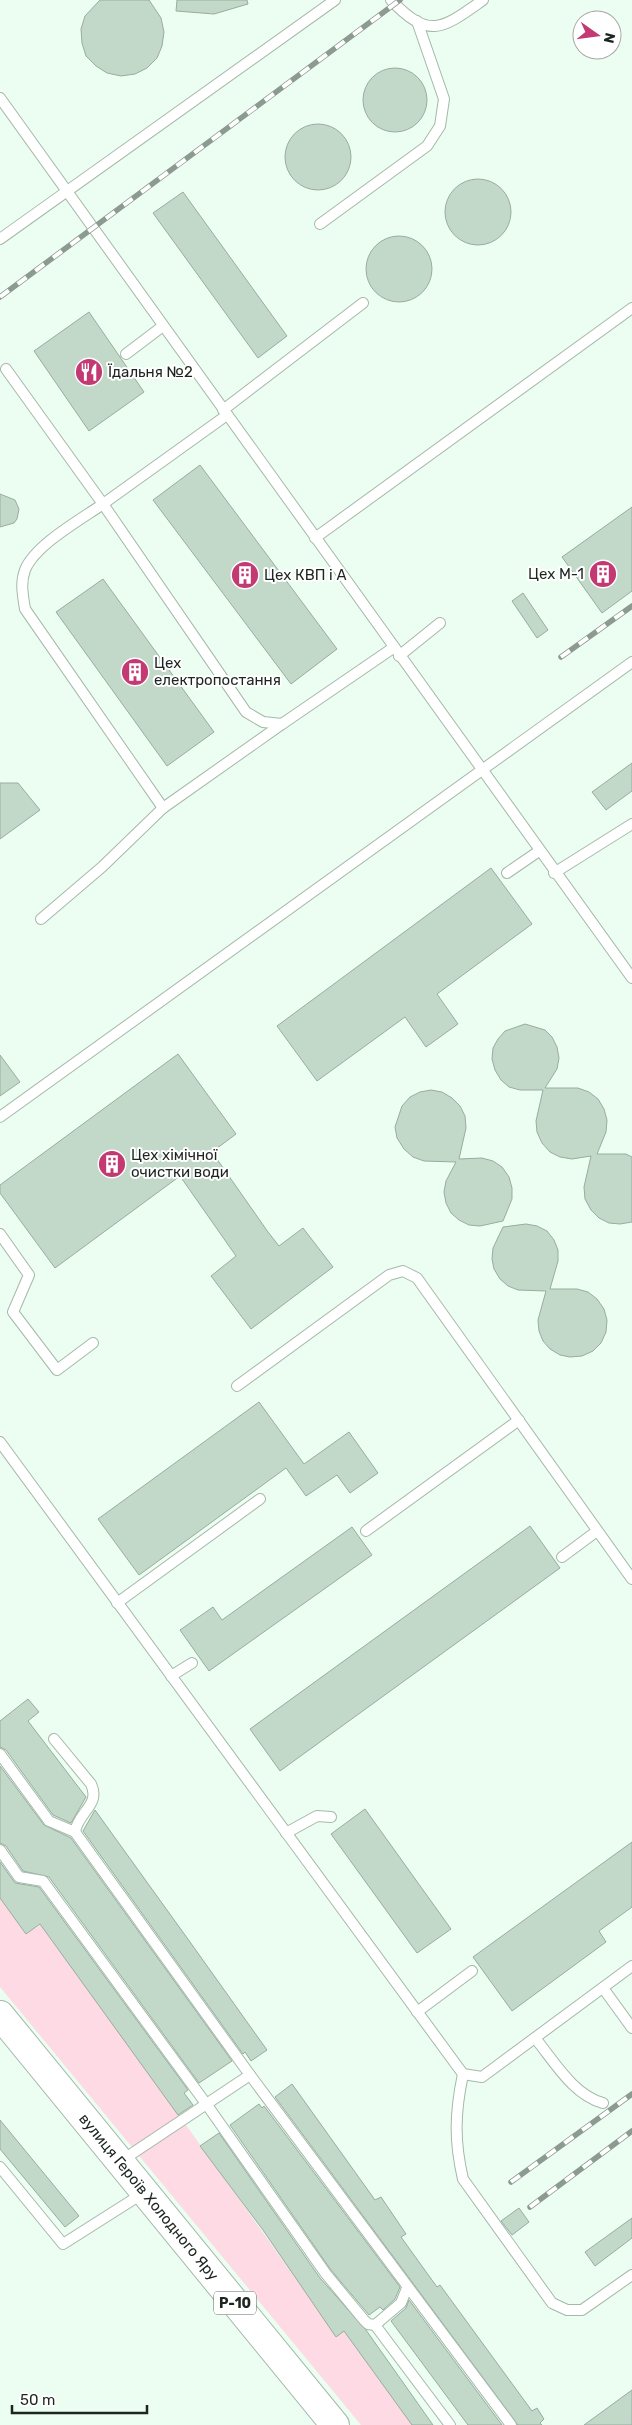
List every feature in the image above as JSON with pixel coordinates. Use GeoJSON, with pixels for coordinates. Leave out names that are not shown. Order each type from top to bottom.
{"type":"FeatureCollection","features":[{"type":"Feature","properties":{"kind":"main road","name":"вулиця Героїв Холодного Яру"},"geometry":{"type":"LineString","coordinates":[[0,2015],[335,2425]]}},
{"type":"Feature","properties":{"kind":"lane"},"geometry":{"type":"LineString","coordinates":[[0,239],[334,0]]}},
{"type":"Feature","properties":{"kind":"lane"},"geometry":{"type":"LineString","coordinates":[[392,0],[404,13],[417,22],[434,28],[448,24],[483,0]]}},
{"type":"Feature","properties":{"kind":"lane"},"geometry":{"type":"LineString","coordinates":[[320,224],[427,146],[440,126],[444,99],[417,22]]}},
{"type":"Feature","properties":{"kind":"lane"},"geometry":{"type":"LineString","coordinates":[[0,98],[554,873],[632,978]]}},
{"type":"Feature","properties":{"kind":"lane"},"geometry":{"type":"LineString","coordinates":[[164,808],[25,609],[22,587],[25,570],[36,552],[225,413],[363,303]]}},
{"type":"Feature","properties":{"kind":"lane"},"geometry":{"type":"LineString","coordinates":[[315,538],[632,308]]}},
{"type":"Feature","properties":{"kind":"lane"},"geometry":{"type":"LineString","coordinates":[[126,354],[163,326]]}},
{"type":"Feature","properties":{"kind":"lane"},"geometry":{"type":"LineString","coordinates":[[6,369],[246,712],[263,722],[282,724]]}},
{"type":"Feature","properties":{"kind":"lane"},"geometry":{"type":"LineString","coordinates":[[42,920],[102,867],[164,808],[282,724],[440,623]]}},
{"type":"Feature","properties":{"kind":"lane"},"geometry":{"type":"LineString","coordinates":[[0,1117],[632,662]]}},
{"type":"Feature","properties":{"kind":"lane"},"geometry":{"type":"LineString","coordinates":[[554,873],[632,824]]}},
{"type":"Feature","properties":{"kind":"lane"},"geometry":{"type":"LineString","coordinates":[[507,873],[539,851]]}},
{"type":"Feature","properties":{"kind":"lane"},"geometry":{"type":"LineString","coordinates":[[0,1234],[29,1275],[13,1312],[57,1370],[93,1343]]}},
{"type":"Feature","properties":{"kind":"lane"},"geometry":{"type":"LineString","coordinates":[[237,1386],[389,1275],[403,1271],[417,1278],[632,1579]]}},
{"type":"Feature","properties":{"kind":"lane"},"geometry":{"type":"LineString","coordinates":[[366,1531],[519,1420]]}},
{"type":"Feature","properties":{"kind":"lane"},"geometry":{"type":"LineString","coordinates":[[0,1442],[462,2074],[456,2111],[457,2154],[464,2179],[552,2303],[567,2310],[582,2310],[632,2274]]}},
{"type":"Feature","properties":{"kind":"lane"},"geometry":{"type":"LineString","coordinates":[[118,1603],[260,1499]]}},
{"type":"Feature","properties":{"kind":"lane"},"geometry":{"type":"LineString","coordinates":[[562,1557],[598,1530]]}},
{"type":"Feature","properties":{"kind":"lane"},"geometry":{"type":"LineString","coordinates":[[171,1676],[192,1663]]}},
{"type":"Feature","properties":{"kind":"lane"},"geometry":{"type":"LineString","coordinates":[[54,1739],[94,1790],[92,1805],[76,1822],[75,1832]]}},
{"type":"Feature","properties":{"kind":"lane"},"geometry":{"type":"LineString","coordinates":[[0,1754],[49,1821],[75,1832],[250,2075],[511,2425]]}},
{"type":"Feature","properties":{"kind":"lane"},"geometry":{"type":"LineString","coordinates":[[286,1833],[317,1816],[331,1817]]}},
{"type":"Feature","properties":{"kind":"lane"},"geometry":{"type":"LineString","coordinates":[[0,1850],[19,1877],[43,1881],[207,2105],[326,2274],[364,2320],[368,2324],[375,2325],[450,2425]]}},
{"type":"Feature","properties":{"kind":"lane"},"geometry":{"type":"LineString","coordinates":[[462,2074],[482,2077],[632,1966]]}},
{"type":"Feature","properties":{"kind":"lane"},"geometry":{"type":"LineString","coordinates":[[417,2012],[472,1971]]}},
{"type":"Feature","properties":{"kind":"lane"},"geometry":{"type":"LineString","coordinates":[[603,1988],[632,2028]]}},
{"type":"Feature","properties":{"kind":"lane"},"geometry":{"type":"LineString","coordinates":[[535,2038],[577,2089],[592,2100],[603,2103]]}},
{"type":"Feature","properties":{"kind":"lane"},"geometry":{"type":"LineString","coordinates":[[120,2161],[250,2075]]}},
{"type":"Feature","properties":{"kind":"lane"},"geometry":{"type":"LineString","coordinates":[[0,2167],[63,2244],[145,2192]]}},
{"type":"Feature","properties":{"kind":"lane"},"geometry":{"type":"LineString","coordinates":[[375,2325],[401,2303],[407,2288]]}},
{"type":"Feature","properties":{"kind":"shaded area"},"geometry":{"type":"Polygon","coordinates":[[[0,1898],[26,1934],[42,1924],[337,2336],[345,2330],[413,2425],[361,2425],[0,1987],[0,1898]]]}},
{"type":"Feature","properties":{"kind":"building"},"geometry":{"type":"Polygon","coordinates":[[[100,0],[149,0],[161,18],[164,32],[162,46],[157,58],[147,68],[135,74],[121,76],[107,73],[86,56],[82,43],[81,29],[85,16],[100,0]]]}},
{"type":"Feature","properties":{"kind":"building"},"geometry":{"type":"Polygon","coordinates":[[[177,0],[247,0],[248,4],[214,14],[176,11],[177,0]]]}},
{"type":"Feature","properties":{"kind":"building"},"geometry":{"type":"Polygon","coordinates":[[[395,68],[407,70],[418,77],[425,88],[427,100],[425,112],[418,123],[407,130],[395,132],[383,130],[372,123],[365,112],[363,100],[365,88],[372,77],[383,70],[395,68]]]}},
{"type":"Feature","properties":{"kind":"building"},"geometry":{"type":"Polygon","coordinates":[[[318,124],[331,127],[341,134],[348,144],[351,157],[348,170],[341,180],[331,187],[318,190],[305,187],[295,180],[288,170],[285,157],[288,144],[295,134],[305,127],[318,124]]]}},
{"type":"Feature","properties":{"kind":"building"},"geometry":{"type":"Polygon","coordinates":[[[471,179],[485,179],[497,184],[506,193],[511,205],[509,225],[502,236],[485,245],[471,245],[459,240],[450,231],[445,219],[445,205],[450,193],[459,184],[471,179]]]}},
{"type":"Feature","properties":{"kind":"building"},"geometry":{"type":"Polygon","coordinates":[[[183,192],[287,336],[258,358],[153,213],[183,192]]]}},
{"type":"Feature","properties":{"kind":"building"},"geometry":{"type":"Polygon","coordinates":[[[399,236],[412,239],[422,246],[429,256],[432,269],[429,282],[422,292],[412,299],[399,302],[386,299],[376,292],[369,282],[366,269],[369,256],[376,246],[386,239],[399,236]]]}},
{"type":"Feature","properties":{"kind":"building","name":"Їдальня №2"},"geometry":{"type":"Polygon","coordinates":[[[89,312],[144,392],[89,431],[34,351],[89,312]]]}},
{"type":"Feature","properties":{"kind":"building","name":"Цех КВП і А"},"geometry":{"type":"Polygon","coordinates":[[[200,465],[337,649],[291,684],[153,500],[200,465]]]}},
{"type":"Feature","properties":{"kind":"building"},"geometry":{"type":"Polygon","coordinates":[[[0,494],[15,500],[19,509],[14,523],[0,527],[0,494]]]}},
{"type":"Feature","properties":{"kind":"building","name":"Цех М-1"},"geometry":{"type":"Polygon","coordinates":[[[632,507],[632,591],[602,613],[562,557],[632,507]]]}},
{"type":"Feature","properties":{"kind":"building","name":"Цех електропостання"},"geometry":{"type":"Polygon","coordinates":[[[103,579],[214,732],[167,766],[56,612],[103,579]]]}},
{"type":"Feature","properties":{"kind":"building"},"geometry":{"type":"Polygon","coordinates":[[[523,593],[548,630],[537,638],[512,601],[523,593]]]}},
{"type":"Feature","properties":{"kind":"building"},"geometry":{"type":"Polygon","coordinates":[[[632,763],[632,791],[606,810],[592,792],[632,763]]]}},
{"type":"Feature","properties":{"kind":"building"},"geometry":{"type":"Polygon","coordinates":[[[0,783],[18,783],[40,810],[0,839],[0,783]]]}},
{"type":"Feature","properties":{"kind":"building"},"geometry":{"type":"Polygon","coordinates":[[[491,868],[532,924],[437,994],[458,1024],[426,1047],[405,1017],[317,1081],[277,1026],[491,868]]]}},
{"type":"Feature","properties":{"kind":"building"},"geometry":{"type":"Polygon","coordinates":[[[525,1024],[545,1030],[552,1037],[557,1047],[559,1058],[557,1069],[545,1088],[578,1088],[589,1092],[598,1099],[604,1109],[607,1120],[606,1132],[597,1154],[626,1154],[632,1157],[632,1222],[609,1223],[599,1218],[591,1210],[585,1199],[584,1187],[591,1156],[572,1159],[560,1157],[550,1152],[542,1143],[537,1132],[536,1121],[543,1090],[520,1090],[509,1087],[501,1080],[495,1070],[492,1059],[493,1048],[498,1039],[505,1031],[525,1024]]]}},
{"type":"Feature","properties":{"kind":"building","name":"Цех хімічної очистки води"},"geometry":{"type":"Polygon","coordinates":[[[178,1054],[236,1134],[212,1152],[268,1232],[279,1246],[303,1228],[333,1267],[251,1329],[211,1276],[236,1256],[180,1176],[55,1268],[0,1193],[0,1185],[178,1054]]]}},
{"type":"Feature","properties":{"kind":"building"},"geometry":{"type":"Polygon","coordinates":[[[0,1055],[20,1082],[0,1096],[0,1055]]]}},
{"type":"Feature","properties":{"kind":"building"},"geometry":{"type":"Polygon","coordinates":[[[431,1090],[442,1092],[452,1098],[460,1106],[465,1116],[466,1128],[459,1159],[482,1158],[493,1161],[502,1167],[509,1177],[512,1199],[503,1221],[480,1226],[469,1225],[459,1220],[451,1213],[446,1203],[444,1192],[446,1181],[456,1162],[424,1161],[413,1157],[404,1149],[397,1138],[395,1127],[402,1106],[410,1097],[420,1092],[431,1090]]]}},
{"type":"Feature","properties":{"kind":"building"},"geometry":{"type":"Polygon","coordinates":[[[526,1224],[537,1226],[547,1231],[554,1240],[558,1250],[558,1261],[550,1289],[577,1289],[588,1292],[597,1299],[604,1309],[607,1320],[606,1332],[601,1343],[593,1351],[582,1356],[570,1357],[560,1355],[550,1349],[543,1341],[539,1331],[538,1320],[546,1291],[518,1290],[508,1286],[500,1279],[494,1269],[492,1259],[493,1248],[503,1227],[526,1224]]]}},
{"type":"Feature","properties":{"kind":"building"},"geometry":{"type":"Polygon","coordinates":[[[259,1402],[304,1464],[349,1432],[378,1473],[350,1493],[337,1475],[306,1496],[286,1468],[139,1575],[98,1519],[259,1402]]]}},
{"type":"Feature","properties":{"kind":"building"},"geometry":{"type":"Polygon","coordinates":[[[530,1526],[560,1568],[280,1771],[250,1729],[530,1526]]]}},
{"type":"Feature","properties":{"kind":"building"},"geometry":{"type":"Polygon","coordinates":[[[352,1527],[372,1555],[209,1671],[180,1630],[213,1607],[222,1620],[352,1527]]]}},
{"type":"Feature","properties":{"kind":"building"},"geometry":{"type":"Polygon","coordinates":[[[28,1699],[39,1712],[28,1721],[86,1797],[71,1823],[53,1815],[6,1750],[0,1747],[0,1721],[28,1699]]]}},
{"type":"Feature","properties":{"kind":"building"},"geometry":{"type":"Polygon","coordinates":[[[0,1766],[44,1825],[71,1838],[232,2061],[199,2083],[49,1877],[23,1871],[6,1846],[0,1843],[0,1766]]]}},
{"type":"Feature","properties":{"kind":"building"},"geometry":{"type":"Polygon","coordinates":[[[365,1809],[451,1929],[417,1953],[331,1834],[365,1809]]]}},
{"type":"Feature","properties":{"kind":"building"},"geometry":{"type":"Polygon","coordinates":[[[95,1810],[267,2050],[251,2061],[245,2052],[243,2054],[83,1831],[95,1810]]]}},
{"type":"Feature","properties":{"kind":"building"},"geometry":{"type":"Polygon","coordinates":[[[632,1842],[632,1907],[599,1931],[606,1942],[512,2011],[473,1957],[632,1842]]]}},
{"type":"Feature","properties":{"kind":"building"},"geometry":{"type":"Polygon","coordinates":[[[0,1862],[15,1883],[39,1887],[188,2090],[184,2093],[193,2105],[178,2115],[40,1924],[26,1934],[0,1898],[0,1862]]]}},
{"type":"Feature","properties":{"kind":"building"},"geometry":{"type":"Polygon","coordinates":[[[292,2084],[375,2200],[381,2197],[406,2234],[401,2237],[437,2287],[440,2285],[532,2411],[537,2408],[544,2419],[540,2423],[542,2425],[518,2425],[275,2097],[292,2084]]]}},
{"type":"Feature","properties":{"kind":"building"},"geometry":{"type":"Polygon","coordinates":[[[259,2104],[262,2108],[264,2106],[400,2287],[395,2299],[383,2310],[380,2307],[369,2315],[331,2270],[230,2125],[259,2104]]]}},
{"type":"Feature","properties":{"kind":"building"},"geometry":{"type":"Polygon","coordinates":[[[0,2120],[79,2216],[65,2227],[0,2149],[0,2120]]]}},
{"type":"Feature","properties":{"kind":"building"},"geometry":{"type":"Polygon","coordinates":[[[219,2133],[320,2278],[366,2330],[433,2425],[412,2425],[344,2331],[336,2337],[263,2230],[200,2146],[219,2133]]]}},
{"type":"Feature","properties":{"kind":"building"},"geometry":{"type":"Polygon","coordinates":[[[519,2208],[529,2222],[512,2235],[501,2221],[519,2208]]]}},
{"type":"Feature","properties":{"kind":"building"},"geometry":{"type":"Polygon","coordinates":[[[632,2218],[632,2238],[595,2266],[585,2252],[632,2218]]]}},
{"type":"Feature","properties":{"kind":"building"},"geometry":{"type":"Polygon","coordinates":[[[409,2300],[502,2425],[468,2425],[391,2321],[406,2308],[409,2300]]]}},
{"type":"Feature","properties":{"kind":"building"},"geometry":{"type":"Polygon","coordinates":[[[632,2390],[632,2425],[584,2425],[632,2390]]]}},
{"type":"Feature","properties":{"kind":"railway"},"geometry":{"type":"LineString","coordinates":[[0,297],[400,0]]}},
{"type":"Feature","properties":{"kind":"railway"},"geometry":{"type":"LineString","coordinates":[[561,657],[632,606]]}},
{"type":"Feature","properties":{"kind":"railway"},"geometry":{"type":"LineString","coordinates":[[511,2182],[632,2094]]}},
{"type":"Feature","properties":{"kind":"railway"},"geometry":{"type":"LineString","coordinates":[[530,2207],[632,2131]]}},
{"type":"Feature","properties":{"kind":"place","name":"Їдальня №2"},"geometry":{"type":"Point","coordinates":[89,372]}},
{"type":"Feature","properties":{"kind":"place","name":"Цех М-1"},"geometry":{"type":"Point","coordinates":[603,574]}},
{"type":"Feature","properties":{"kind":"place","name":"Цех КВП і А"},"geometry":{"type":"Point","coordinates":[245,575]}},
{"type":"Feature","properties":{"kind":"place","name":"Цех електропостання"},"geometry":{"type":"Point","coordinates":[135,672]}},
{"type":"Feature","properties":{"kind":"place","name":"Цех хімічної очистки води"},"geometry":{"type":"Point","coordinates":[112,1164]}}]}
